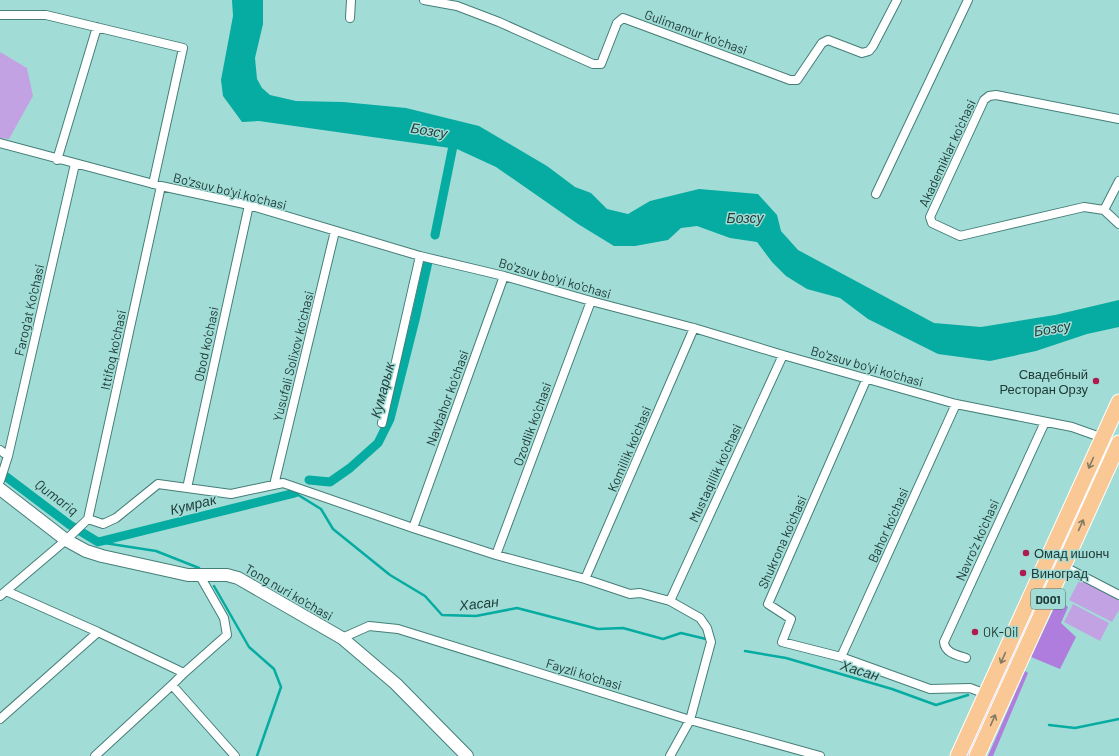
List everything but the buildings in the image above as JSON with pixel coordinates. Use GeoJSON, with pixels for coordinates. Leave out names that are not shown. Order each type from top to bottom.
{"type":"FeatureCollection","features":[{"type":"Feature","properties":{"kind":"highway","name":"D001"},"geometry":{"type":"LineString","coordinates":[[958,756],[1119,402]]}},
{"type":"Feature","properties":{"kind":"highway","name":"D001"},"geometry":{"type":"LineString","coordinates":[[977,756],[1118,447]]}},
{"type":"Feature","properties":{"kind":"highway"},"geometry":{"type":"LineString","coordinates":[[1036,584],[1052,591]]}},
{"type":"Feature","properties":{"kind":"street"},"geometry":{"type":"LineString","coordinates":[[350,18],[351,0]]}},
{"type":"Feature","properties":{"kind":"street","name":"Gulimamur ko'chasi"},"geometry":{"type":"LineString","coordinates":[[424,0],[464,9],[498,22],[593,64],[600,64],[617,23],[623,18],[790,80],[797,80],[822,43],[828,40],[862,53],[869,51],[897,0]]}},
{"type":"Feature","properties":{"kind":"street"},"geometry":{"type":"LineString","coordinates":[[876,194],[968,0]]}},
{"type":"Feature","properties":{"kind":"street"},"geometry":{"type":"LineString","coordinates":[[0,15],[46,15],[96,27],[57,160]]}},
{"type":"Feature","properties":{"kind":"street","name":"Ittifoq ko'chasi"},"geometry":{"type":"LineString","coordinates":[[88,519],[157,185],[183,48],[96,27]]}},
{"type":"Feature","properties":{"kind":"street","name":"Akademiklar ko'chasi"},"geometry":{"type":"LineString","coordinates":[[1104,210],[1084,207],[960,236],[956,236],[932,223],[930,217],[984,100],[990,96],[996,95],[1119,119]]}},
{"type":"Feature","properties":{"kind":"street","name":"Bo'zsuv bo'yi ko'chasi"},"geometry":{"type":"LineString","coordinates":[[0,143],[57,160],[157,185],[249,205],[420,256],[504,276],[694,328],[956,404],[1072,427],[1103,438]]}},
{"type":"Feature","properties":{"kind":"street","name":"Farog'at Ko'chasi"},"geometry":{"type":"LineString","coordinates":[[0,481],[7,459],[76,164]]}},
{"type":"Feature","properties":{"kind":"street"},"geometry":{"type":"LineString","coordinates":[[1119,181],[1104,210],[1119,224]]}},
{"type":"Feature","properties":{"kind":"street","name":"Obod ko'chasi"},"geometry":{"type":"LineString","coordinates":[[187,488],[249,205]]}},
{"type":"Feature","properties":{"kind":"street","name":"Yusufali Solixov ko'chasi"},"geometry":{"type":"LineString","coordinates":[[274,485],[335,231]]}},
{"type":"Feature","properties":{"kind":"street"},"geometry":{"type":"LineString","coordinates":[[382,423],[420,256]]}},
{"type":"Feature","properties":{"kind":"street","name":"Navbahor ko'chasi"},"geometry":{"type":"LineString","coordinates":[[413,528],[504,276]]}},
{"type":"Feature","properties":{"kind":"street","name":"Ozodlik ko'chasi"},"geometry":{"type":"LineString","coordinates":[[496,555],[591,301]]}},
{"type":"Feature","properties":{"kind":"street","name":"Komillik ko'chasi"},"geometry":{"type":"LineString","coordinates":[[585,579],[694,328]]}},
{"type":"Feature","properties":{"kind":"street","name":"Mustaqillik ko'chasi"},"geometry":{"type":"LineString","coordinates":[[670,601],[783,355]]}},
{"type":"Feature","properties":{"kind":"street","name":"Shukrona ko'chasi"},"geometry":{"type":"LineString","coordinates":[[867,378],[768,604],[791,619],[782,642],[841,657],[930,689],[970,688],[986,694]]}},
{"type":"Feature","properties":{"kind":"street","name":"Bahor ko'chasi"},"geometry":{"type":"LineString","coordinates":[[841,657],[956,404]]}},
{"type":"Feature","properties":{"kind":"street","name":"Navro'z ko'chasi"},"geometry":{"type":"LineString","coordinates":[[966,658],[947,650],[944,642],[1045,422]]}},
{"type":"Feature","properties":{"kind":"street"},"geometry":{"type":"LineString","coordinates":[[0,450],[7,459]]}},
{"type":"Feature","properties":{"kind":"street"},"geometry":{"type":"LineString","coordinates":[[184,673],[98,632],[3,594],[69,538],[88,519],[103,524],[116,518],[158,484],[231,494],[283,483],[496,555],[585,579],[630,594],[640,593],[670,601],[700,618],[707,628],[711,642],[690,720],[670,756]]}},
{"type":"Feature","properties":{"kind":"street","name":"Tong nuri ko'chasi"},"geometry":{"type":"LineString","coordinates":[[0,489],[86,551],[102,556],[188,575],[227,575],[238,578],[342,638],[396,684],[466,756]]}},
{"type":"Feature","properties":{"kind":"street"},"geometry":{"type":"LineString","coordinates":[[1063,566],[1119,595]]}},
{"type":"Feature","properties":{"kind":"street"},"geometry":{"type":"LineString","coordinates":[[95,756],[227,635],[224,618],[200,576]]}},
{"type":"Feature","properties":{"kind":"street","name":"Fayzli ko'chasi"},"geometry":{"type":"LineString","coordinates":[[342,638],[368,626],[398,629],[690,720],[820,756]]}},
{"type":"Feature","properties":{"kind":"street"},"geometry":{"type":"LineString","coordinates":[[0,719],[98,632]]}},
{"type":"Feature","properties":{"kind":"street"},"geometry":{"type":"LineString","coordinates":[[172,685],[232,755]]}},
{"type":"Feature","properties":{"kind":"shaded area"},"geometry":{"type":"Polygon","coordinates":[[[0,52],[27,68],[33,96],[9,139],[0,138],[0,52]]]}},
{"type":"Feature","properties":{"kind":"shaded area"},"geometry":{"type":"Polygon","coordinates":[[[1107,445],[1112,448],[1055,572],[1050,569],[1107,445]]]}},
{"type":"Feature","properties":{"kind":"shaded area"},"geometry":{"type":"Polygon","coordinates":[[[1080,579],[1119,600],[1119,610],[1112,622],[1069,600],[1080,579]]]}},
{"type":"Feature","properties":{"kind":"shaded area"},"geometry":{"type":"Polygon","coordinates":[[[1058,600],[1068,607],[1061,623],[1076,637],[1060,669],[1031,657],[1058,600]]]}},
{"type":"Feature","properties":{"kind":"shaded area"},"geometry":{"type":"Polygon","coordinates":[[[1073,604],[1109,623],[1100,641],[1064,622],[1073,604]]]}},
{"type":"Feature","properties":{"kind":"shaded area"},"geometry":{"type":"Polygon","coordinates":[[[1032,607],[1037,609],[971,756],[965,756],[1032,607]]]}},
{"type":"Feature","properties":{"kind":"shaded area"},"geometry":{"type":"Polygon","coordinates":[[[1025,671],[1028,673],[993,756],[988,756],[1025,671]]]}},
{"type":"Feature","properties":{"kind":"water","name":"Бозсу"},"geometry":{"type":"Polygon","coordinates":[[[232,0],[263,0],[263,24],[255,58],[257,79],[262,88],[270,95],[296,101],[343,102],[406,108],[479,126],[547,166],[575,187],[591,193],[607,209],[628,214],[650,201],[699,189],[758,194],[777,215],[781,231],[798,250],[934,323],[981,327],[1055,315],[1119,300],[1119,327],[1087,334],[1036,351],[990,361],[938,354],[868,319],[840,298],[807,289],[786,276],[772,262],[757,242],[730,238],[697,226],[681,228],[668,240],[635,246],[614,246],[578,224],[496,167],[457,149],[259,121],[242,122],[223,96],[221,80],[233,16],[232,0]]]}},
{"type":"Feature","properties":{"kind":"waterway","name":"Кумарык"},"geometry":{"type":"LineString","coordinates":[[435,235],[455,136]]}},
{"type":"Feature","properties":{"kind":"waterway","name":"Кумарык"},"geometry":{"type":"LineString","coordinates":[[309,480],[330,482],[350,468],[378,443],[390,419],[428,262]]}},
{"type":"Feature","properties":{"kind":"waterway","name":"Кумрак"},"geometry":{"type":"LineString","coordinates":[[0,472],[70,525],[98,542],[295,493]]}},
{"type":"Feature","properties":{"kind":"waterway","name":"Хасан"},"geometry":{"type":"LineString","coordinates":[[295,493],[321,509],[333,529],[390,575],[425,596],[442,615],[476,616],[517,608],[598,629],[623,628],[663,639],[681,633],[706,639]]}},
{"type":"Feature","properties":{"kind":"waterway"},"geometry":{"type":"LineString","coordinates":[[98,542],[156,551],[199,568]]}},
{"type":"Feature","properties":{"kind":"waterway"},"geometry":{"type":"LineString","coordinates":[[214,586],[249,647],[274,669],[281,687],[257,756]]}},
{"type":"Feature","properties":{"kind":"waterway","name":"Хасан"},"geometry":{"type":"LineString","coordinates":[[745,651],[786,658],[892,689],[936,705],[968,695]]}},
{"type":"Feature","properties":{"kind":"waterway","name":"Хасан"},"geometry":{"type":"LineString","coordinates":[[1049,725],[1075,728],[1119,719]]}},
{"type":"Feature","properties":{"kind":"place","name":"Свадебный Ресторан Орзу"},"geometry":{"type":"Point","coordinates":[1096,381]}},
{"type":"Feature","properties":{"kind":"place","name":"Омад ишонч"},"geometry":{"type":"Point","coordinates":[1026,553]}},
{"type":"Feature","properties":{"kind":"place","name":"Виноград"},"geometry":{"type":"Point","coordinates":[1023,573]}},
{"type":"Feature","properties":{"kind":"place","name":"OK-Oil"},"geometry":{"type":"Point","coordinates":[975,632]}},
{"type":"Feature","properties":{"kind":"water label","name":"Qumariq"},"geometry":{"type":"Point","coordinates":[57,497]}}]}
